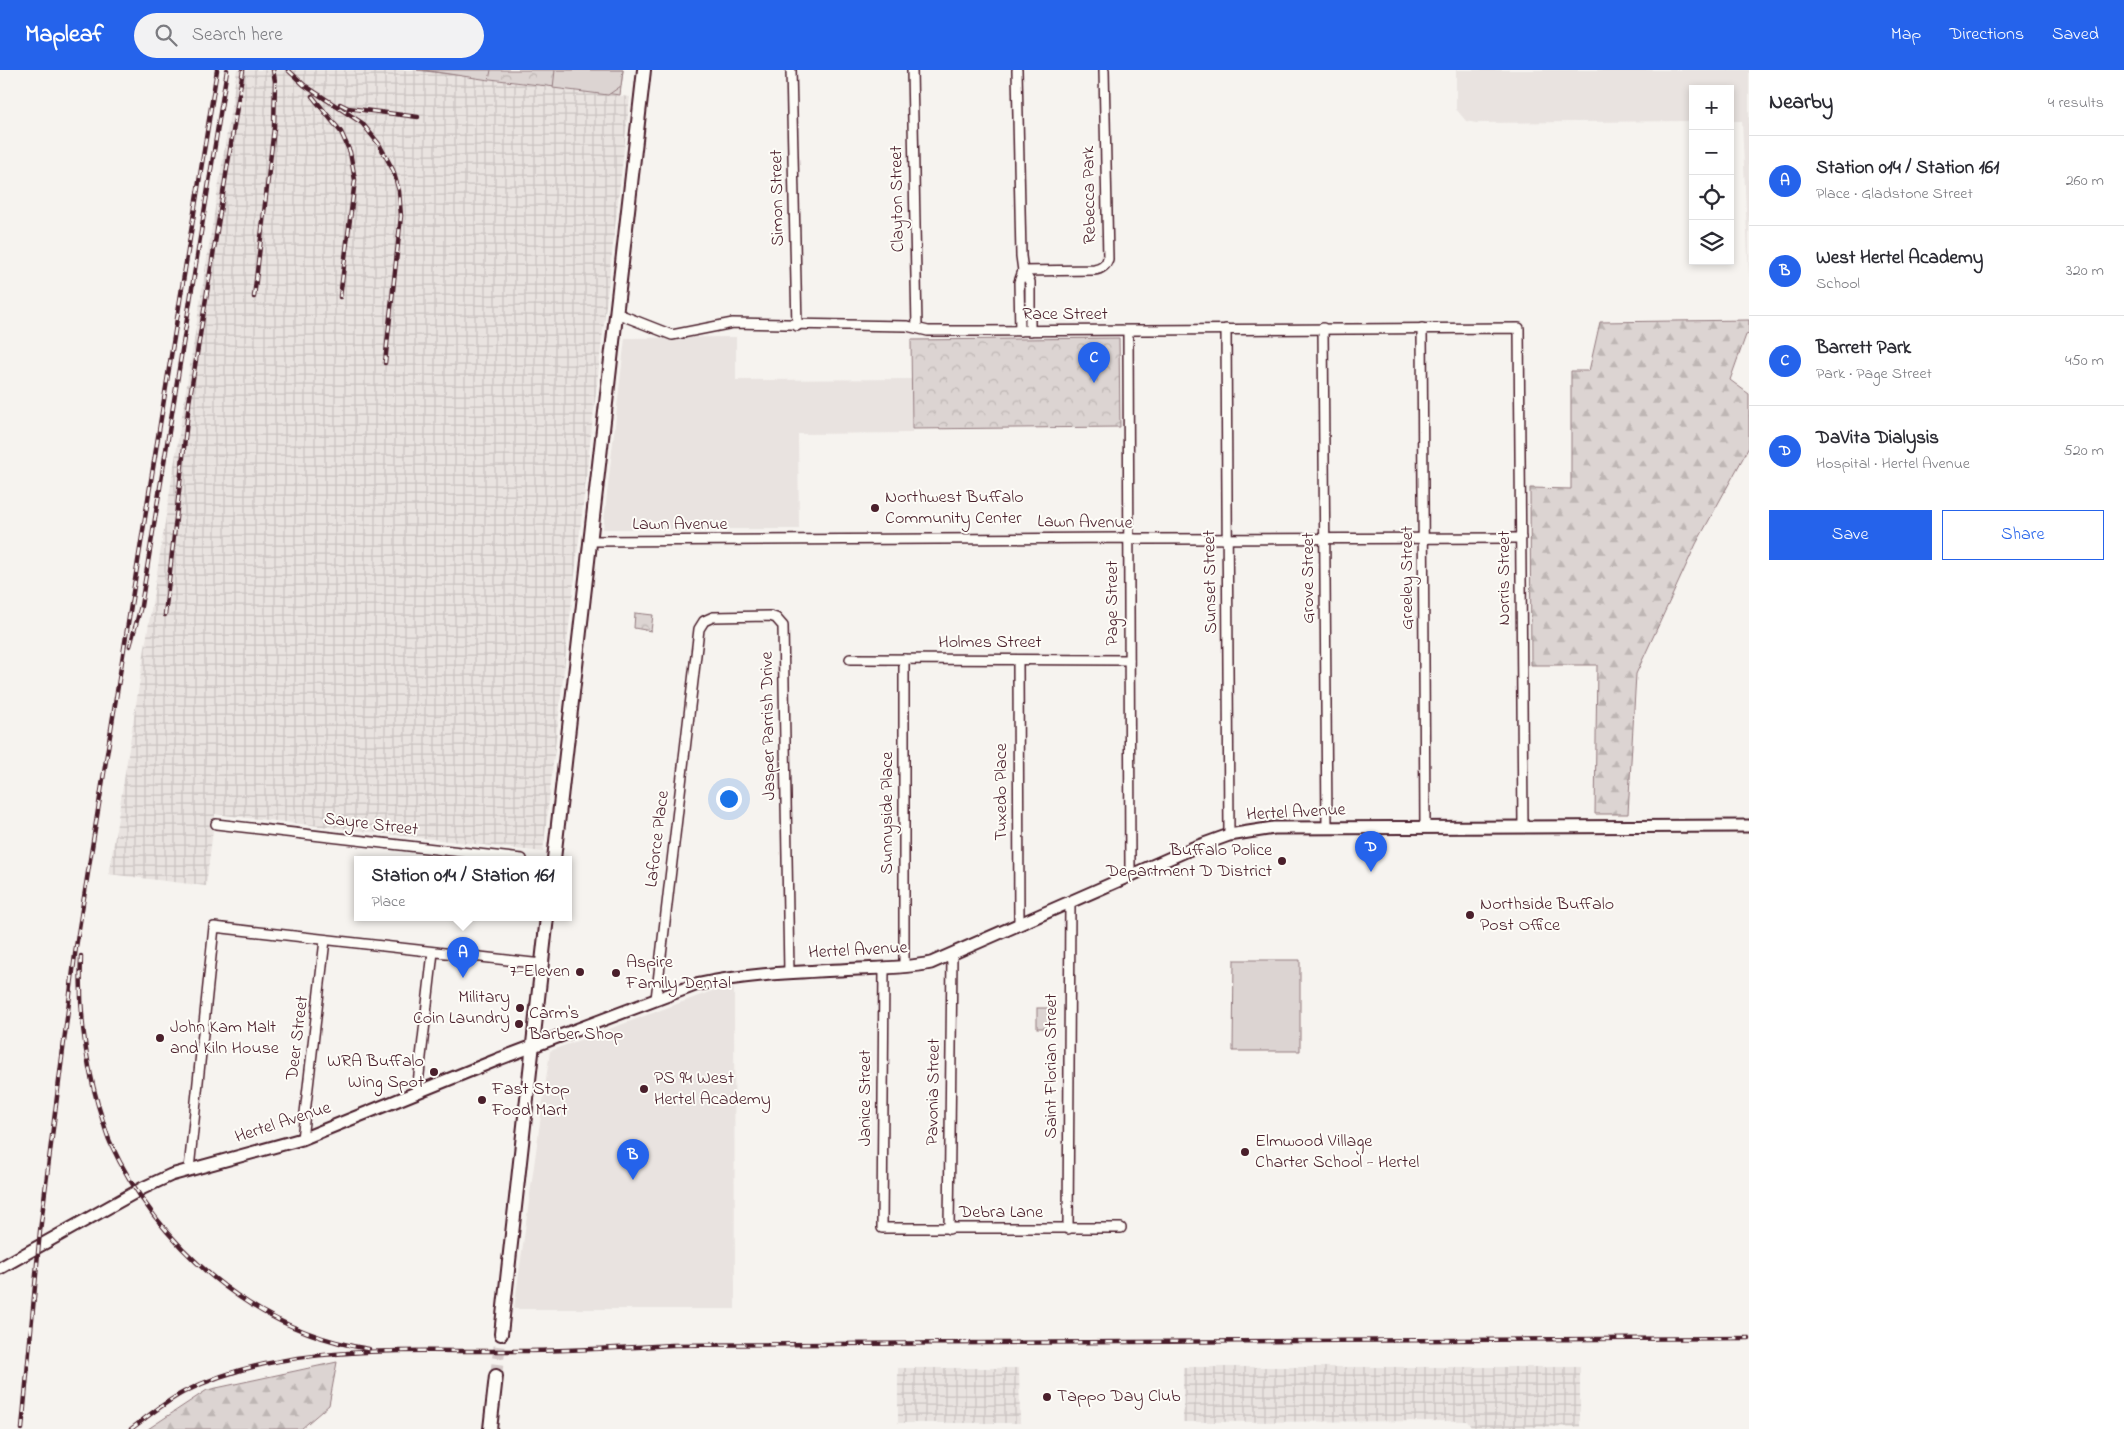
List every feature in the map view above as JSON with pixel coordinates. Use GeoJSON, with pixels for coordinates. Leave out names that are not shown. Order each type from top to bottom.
{"type":"FeatureCollection","features":[{"type":"Feature","properties":{"kind":"main road"},"geometry":{"type":"LineString","coordinates":[[554,856],[644,70]]}},
{"type":"Feature","properties":{"kind":"main road"},"geometry":{"type":"LineString","coordinates":[[501,1334],[547,921]]}},
{"type":"Feature","properties":{"kind":"main road"},"geometry":{"type":"LineString","coordinates":[[490,1429],[496,1376]]}},
{"type":"Feature","properties":{"kind":"street","name":"Simon Street"},"geometry":{"type":"LineString","coordinates":[[792,70],[797,326]]}},
{"type":"Feature","properties":{"kind":"street","name":"Clayton Street"},"geometry":{"type":"LineString","coordinates":[[912,70],[917,328]]}},
{"type":"Feature","properties":{"kind":"street"},"geometry":{"type":"LineString","coordinates":[[1017,70],[1021,256],[1023,272],[1030,282],[1030,331]]}},
{"type":"Feature","properties":{"kind":"street","name":"Rebecca Park"},"geometry":{"type":"LineString","coordinates":[[1023,272],[1094,270],[1103,267],[1106,263],[1108,258],[1104,70]]}},
{"type":"Feature","properties":{"kind":"street"},"geometry":{"type":"LineString","coordinates":[[1020,331],[1019,282],[1023,272]]}},
{"type":"Feature","properties":{"kind":"street","name":"Race Street"},"geometry":{"type":"LineString","coordinates":[[616,313],[672,335],[733,323],[917,328],[928,331],[1519,328]]}},
{"type":"Feature","properties":{"kind":"street","name":"Grove Street"},"geometry":{"type":"LineString","coordinates":[[1323,328],[1327,828]]}},
{"type":"Feature","properties":{"kind":"street","name":"Greeley Street"},"geometry":{"type":"LineString","coordinates":[[1422,328],[1425,827]]}},
{"type":"Feature","properties":{"kind":"street","name":"Norris Street"},"geometry":{"type":"LineString","coordinates":[[1519,328],[1523,827]]}},
{"type":"Feature","properties":{"kind":"street","name":"Sunset Street"},"geometry":{"type":"LineString","coordinates":[[1226,329],[1229,835]]}},
{"type":"Feature","properties":{"kind":"street","name":"Page Street"},"geometry":{"type":"LineString","coordinates":[[1128,331],[1130,875]]}},
{"type":"Feature","properties":{"kind":"street","name":"Lawn Avenue"},"geometry":{"type":"LineString","coordinates":[[590,541],[1521,538]]}},
{"type":"Feature","properties":{"kind":"street","name":"Jasper Parrish Drive"},"geometry":{"type":"LineString","coordinates":[[692,683],[699,629],[708,618],[770,616],[783,626],[789,973]]}},
{"type":"Feature","properties":{"kind":"street","name":"Holmes Street"},"geometry":{"type":"LineString","coordinates":[[850,659],[1129,660]]}},
{"type":"Feature","properties":{"kind":"street","name":"Sunnyside Place"},"geometry":{"type":"LineString","coordinates":[[904,660],[904,967]]}},
{"type":"Feature","properties":{"kind":"street","name":"Tuxedo Place"},"geometry":{"type":"LineString","coordinates":[[1018,660],[1019,925]]}},
{"type":"Feature","properties":{"kind":"street","name":"Laforce Place"},"geometry":{"type":"LineString","coordinates":[[656,999],[692,683]]}},
{"type":"Feature","properties":{"kind":"street","name":"Sayre Street"},"geometry":{"type":"LineString","coordinates":[[216,824],[496,856]]}},
{"type":"Feature","properties":{"kind":"street","name":"Hertel Avenue"},"geometry":{"type":"LineString","coordinates":[[0,1268],[143,1188],[171,1175],[302,1139],[533,1046],[695,985],[728,978],[931,964],[1130,875],[1229,835],[1274,828],[1749,826]]}},
{"type":"Feature","properties":{"kind":"street","name":"Saint Florian Street"},"geometry":{"type":"LineString","coordinates":[[1068,1229],[1070,902]]}},
{"type":"Feature","properties":{"kind":"street"},"geometry":{"type":"LineString","coordinates":[[189,1169],[214,927],[542,964]]}},
{"type":"Feature","properties":{"kind":"street","name":"Deer Street"},"geometry":{"type":"LineString","coordinates":[[302,1139],[326,940]]}},
{"type":"Feature","properties":{"kind":"street"},"geometry":{"type":"LineString","coordinates":[[417,1092],[433,952]]}},
{"type":"Feature","properties":{"kind":"street","name":"Pavonia Street"},"geometry":{"type":"LineString","coordinates":[[949,1229],[952,956]]}},
{"type":"Feature","properties":{"kind":"street","name":"Janice Street"},"geometry":{"type":"LineString","coordinates":[[882,1228],[884,968]]}},
{"type":"Feature","properties":{"kind":"street","name":"Debra Lane"},"geometry":{"type":"LineString","coordinates":[[882,1228],[1121,1228]]}},
{"type":"Feature","properties":{"kind":"shaded area"},"geometry":{"type":"Polygon","coordinates":[[[237,70],[417,70],[630,97],[543,852],[215,814],[206,886],[109,874],[237,70]]]}},
{"type":"Feature","properties":{"kind":"shaded area"},"geometry":{"type":"Polygon","coordinates":[[[1456,70],[1749,70],[1749,278],[1742,121],[1734,121],[1734,85],[1689,85],[1689,121],[1476,123],[1466,121],[1456,109],[1456,70]]]}},
{"type":"Feature","properties":{"kind":"shaded area"},"geometry":{"type":"Polygon","coordinates":[[[736,337],[736,380],[911,379],[912,433],[798,434],[799,529],[603,529],[625,338],[736,337]]]}},
{"type":"Feature","properties":{"kind":"shaded area"},"geometry":{"type":"Polygon","coordinates":[[[734,988],[735,1309],[514,1309],[550,1051],[712,991],[734,988]]]}},
{"type":"Feature","properties":{"kind":"shaded area"},"geometry":{"type":"Polygon","coordinates":[[[1183,1367],[1580,1367],[1580,1427],[1471,1427],[1467,1421],[1183,1422],[1183,1367]]]}},
{"type":"Feature","properties":{"kind":"shaded area"},"geometry":{"type":"Polygon","coordinates":[[[898,1368],[1019,1368],[1020,1423],[898,1423],[898,1368]]]}},
{"type":"Feature","properties":{"kind":"green space"},"geometry":{"type":"Polygon","coordinates":[[[417,70],[623,70],[620,95],[417,70]]]}},
{"type":"Feature","properties":{"kind":"green space"},"geometry":{"type":"Polygon","coordinates":[[[423,70],[491,70],[489,80],[423,70]]]}},
{"type":"Feature","properties":{"kind":"green space"},"geometry":{"type":"Polygon","coordinates":[[[555,70],[623,70],[621,86],[608,95],[553,88],[555,70]]]}},
{"type":"Feature","properties":{"kind":"green space"},"geometry":{"type":"Polygon","coordinates":[[[1749,320],[1749,334],[1746,335],[1730,380],[1749,394],[1749,447],[1696,544],[1636,674],[1628,814],[1595,814],[1597,665],[1531,665],[1530,488],[1571,489],[1571,371],[1589,371],[1600,322],[1749,320]]]}},
{"type":"Feature","properties":{"kind":"green space"},"geometry":{"type":"Polygon","coordinates":[[[1119,338],[1120,427],[912,429],[911,340],[1119,338]]]}},
{"type":"Feature","properties":{"kind":"green space"},"geometry":{"type":"Polygon","coordinates":[[[635,613],[653,615],[651,631],[634,628],[635,613]]]}},
{"type":"Feature","properties":{"kind":"green space"},"geometry":{"type":"Polygon","coordinates":[[[1234,960],[1300,960],[1300,1051],[1233,1051],[1234,960]]]}},
{"type":"Feature","properties":{"kind":"green space"},"geometry":{"type":"Polygon","coordinates":[[[1037,1008],[1052,1008],[1052,1028],[1037,1028],[1037,1008]]]}},
{"type":"Feature","properties":{"kind":"green space"},"geometry":{"type":"Polygon","coordinates":[[[337,1362],[329,1405],[301,1429],[148,1429],[207,1390],[337,1362]]]}},
{"type":"Feature","properties":{"kind":"tunnel"},"geometry":{"type":"LineString","coordinates":[[496,1376],[501,1334]]}},
{"type":"Feature","properties":{"kind":"railway"},"geometry":{"type":"LineString","coordinates":[[22,1429],[40,1231],[76,947],[217,70]]}},
{"type":"Feature","properties":{"kind":"railway"},"geometry":{"type":"LineString","coordinates":[[130,646],[141,606],[227,70]]}},
{"type":"Feature","properties":{"kind":"railway"},"geometry":{"type":"LineString","coordinates":[[165,615],[189,403],[243,70]]}},
{"type":"Feature","properties":{"kind":"railway"},"geometry":{"type":"LineString","coordinates":[[254,297],[274,128],[275,81],[273,70]]}},
{"type":"Feature","properties":{"kind":"railway"},"geometry":{"type":"LineString","coordinates":[[288,70],[304,85],[362,123],[379,144],[393,170],[399,191],[401,216],[385,363]]}},
{"type":"Feature","properties":{"kind":"railway"},"geometry":{"type":"LineString","coordinates":[[312,96],[341,132],[350,152],[355,180],[340,297]]}},
{"type":"Feature","properties":{"kind":"railway"},"geometry":{"type":"LineString","coordinates":[[340,104],[348,108],[418,117]]}},
{"type":"Feature","properties":{"kind":"railway"},"geometry":{"type":"LineString","coordinates":[[81,956],[81,994],[86,1049],[98,1105],[110,1142],[130,1180],[154,1216],[182,1248],[214,1278],[249,1303],[286,1324],[327,1339],[369,1349]]}},
{"type":"Feature","properties":{"kind":"railway"},"geometry":{"type":"LineString","coordinates":[[131,1429],[177,1396],[222,1376],[262,1365],[303,1357],[345,1353],[552,1350],[672,1345],[1749,1338]]}},
{"type":"Feature","properties":{"kind":"place","name":"Barrett Park"},"geometry":{"type":"Point","coordinates":[1094,383]}},
{"type":"Feature","properties":{"kind":"place","name":"Northwest Buffalo Community Center"},"geometry":{"type":"Point","coordinates":[875,508]}},
{"type":"Feature","properties":{"kind":"place","name":"Buffalo Police Department D District"},"geometry":{"type":"Point","coordinates":[1282,861]}},
{"type":"Feature","properties":{"kind":"place","name":"DaVita Dialysis"},"geometry":{"type":"Point","coordinates":[1371,872]}},
{"type":"Feature","properties":{"kind":"place","name":"Northside Buffalo Post Office"},"geometry":{"type":"Point","coordinates":[1470,915]}},
{"type":"Feature","properties":{"kind":"place","name":"7-Eleven"},"geometry":{"type":"Point","coordinates":[580,972]}},
{"type":"Feature","properties":{"kind":"place","name":"Aspire Family Dental"},"geometry":{"type":"Point","coordinates":[616,973]}},
{"type":"Feature","properties":{"kind":"place","name":"Station 014 / Station 161"},"geometry":{"type":"Point","coordinates":[463,978]}},
{"type":"Feature","properties":{"kind":"place","name":"Military Coin Laundry"},"geometry":{"type":"Point","coordinates":[520,1008]}},
{"type":"Feature","properties":{"kind":"place","name":"Carm's Barber Shop"},"geometry":{"type":"Point","coordinates":[519,1024]}},
{"type":"Feature","properties":{"kind":"place","name":"John Kam Malt and Kiln House"},"geometry":{"type":"Point","coordinates":[160,1038]}},
{"type":"Feature","properties":{"kind":"place","name":"WRA Buffalo Wing Spot"},"geometry":{"type":"Point","coordinates":[434,1072]}},
{"type":"Feature","properties":{"kind":"place","name":"PS 94 West Hertel Academy"},"geometry":{"type":"Point","coordinates":[644,1089]}},
{"type":"Feature","properties":{"kind":"place","name":"Fast Stop Food Mart"},"geometry":{"type":"Point","coordinates":[482,1100]}},
{"type":"Feature","properties":{"kind":"place","name":"Elmwood Village Charter School - Hertel"},"geometry":{"type":"Point","coordinates":[1245,1152]}},
{"type":"Feature","properties":{"kind":"place","name":"West Hertel Academy"},"geometry":{"type":"Point","coordinates":[633,1180]}},
{"type":"Feature","properties":{"kind":"place","name":"Tappo Day Club"},"geometry":{"type":"Point","coordinates":[1047,1397]}}]}
